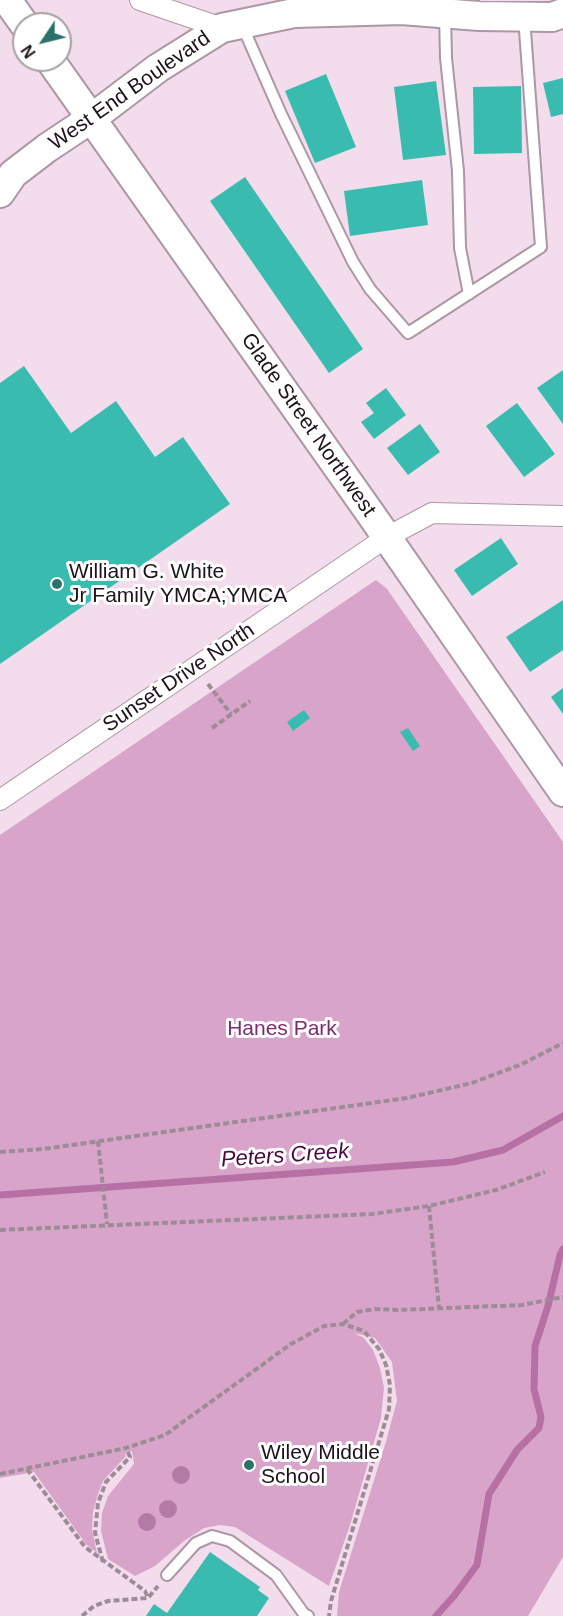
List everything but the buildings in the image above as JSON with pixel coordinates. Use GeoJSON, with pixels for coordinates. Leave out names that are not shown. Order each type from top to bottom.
{"type":"FeatureCollection","features":[{"type":"Feature","properties":{"kind":"street"},"geometry":{"type":"LineString","coordinates":[[140,0],[232,26]]}},
{"type":"Feature","properties":{"kind":"street","name":"West End Boulevard"},"geometry":{"type":"LineString","coordinates":[[0,193],[13,174],[158,68],[232,26],[294,13],[401,10],[552,17],[563,13]]}},
{"type":"Feature","properties":{"kind":"street","name":"Glade Street Northwest"},"geometry":{"type":"LineString","coordinates":[[59,72],[387,537],[563,792]]}},
{"type":"Feature","properties":{"kind":"street","name":"Sunset Drive North"},"geometry":{"type":"LineString","coordinates":[[0,800],[387,537],[432,513],[563,516]]}},
{"type":"Feature","properties":{"kind":"lane"},"geometry":{"type":"LineString","coordinates":[[445,13],[446,58],[458,171],[460,248],[470,294]]}},
{"type":"Feature","properties":{"kind":"lane"},"geometry":{"type":"LineString","coordinates":[[232,26],[281,114],[353,262],[370,289],[408,333],[541,247],[524,17]]}},
{"type":"Feature","properties":{"kind":"lane"},"geometry":{"type":"LineString","coordinates":[[167,1575],[196,1543],[212,1536],[230,1541],[276,1575],[304,1614],[308,1616]]}},
{"type":"Feature","properties":{"kind":"path"},"geometry":{"type":"LineString","coordinates":[[208,684],[231,714]]}},
{"type":"Feature","properties":{"kind":"path"},"geometry":{"type":"LineString","coordinates":[[212,728],[250,701]]}},
{"type":"Feature","properties":{"kind":"path"},"geometry":{"type":"LineString","coordinates":[[0,1152],[43,1149],[407,1098],[472,1083],[522,1064],[563,1043]]}},
{"type":"Feature","properties":{"kind":"path"},"geometry":{"type":"LineString","coordinates":[[98,1141],[107,1224]]}},
{"type":"Feature","properties":{"kind":"path"},"geometry":{"type":"LineString","coordinates":[[0,1230],[372,1214],[429,1206],[496,1190],[545,1172]]}},
{"type":"Feature","properties":{"kind":"path"},"geometry":{"type":"LineString","coordinates":[[429,1206],[439,1308]]}},
{"type":"Feature","properties":{"kind":"path"},"geometry":{"type":"LineString","coordinates":[[343,1324],[357,1312],[375,1309],[522,1305],[562,1297]]}},
{"type":"Feature","properties":{"kind":"path"},"geometry":{"type":"LineString","coordinates":[[0,1474],[126,1448],[165,1435],[291,1344],[324,1326],[343,1324],[364,1331],[380,1349],[386,1365],[390,1385],[389,1409],[328,1616]]}},
{"type":"Feature","properties":{"kind":"path"},"geometry":{"type":"LineString","coordinates":[[104,1563],[95,1533],[96,1512],[106,1482],[130,1458],[126,1448]]}},
{"type":"Feature","properties":{"kind":"path"},"geometry":{"type":"LineString","coordinates":[[27,1468],[85,1547],[144,1592],[148,1598]]}},
{"type":"Feature","properties":{"kind":"path"},"geometry":{"type":"LineString","coordinates":[[82,1616],[93,1606],[108,1601],[148,1598],[167,1575]]}},
{"type":"Feature","properties":{"kind":"green space","name":"Hanes Park"},"geometry":{"type":"Polygon","coordinates":[[[376,580],[387,589],[563,842],[563,1557],[528,1616],[337,1616],[339,1592],[397,1401],[392,1362],[375,1338],[354,1333],[364,1338],[373,1350],[384,1388],[381,1418],[350,1525],[329,1586],[235,1527],[220,1525],[204,1528],[184,1541],[155,1566],[135,1576],[108,1559],[101,1531],[102,1513],[108,1496],[134,1464],[132,1451],[125,1453],[126,1456],[103,1481],[98,1494],[93,1512],[92,1530],[97,1553],[86,1544],[34,1472],[0,1478],[0,835],[376,580]]]}},
{"type":"Feature","properties":{"kind":"waterway","name":"Peters Creek"},"geometry":{"type":"LineString","coordinates":[[0,1195],[453,1162],[503,1150],[563,1116]]}},
{"type":"Feature","properties":{"kind":"waterway"},"geometry":{"type":"LineString","coordinates":[[436,1616],[477,1565],[489,1494],[517,1450],[539,1428],[541,1417],[534,1389],[535,1346],[563,1249]]}},
{"type":"Feature","properties":{"kind":"place","name":"William G. White Jr Family YMCA;YMCA"},"geometry":{"type":"Point","coordinates":[57,584]}},
{"type":"Feature","properties":{"kind":"place","name":"Wiley Middle School"},"geometry":{"type":"Point","coordinates":[249,1465]}}]}
